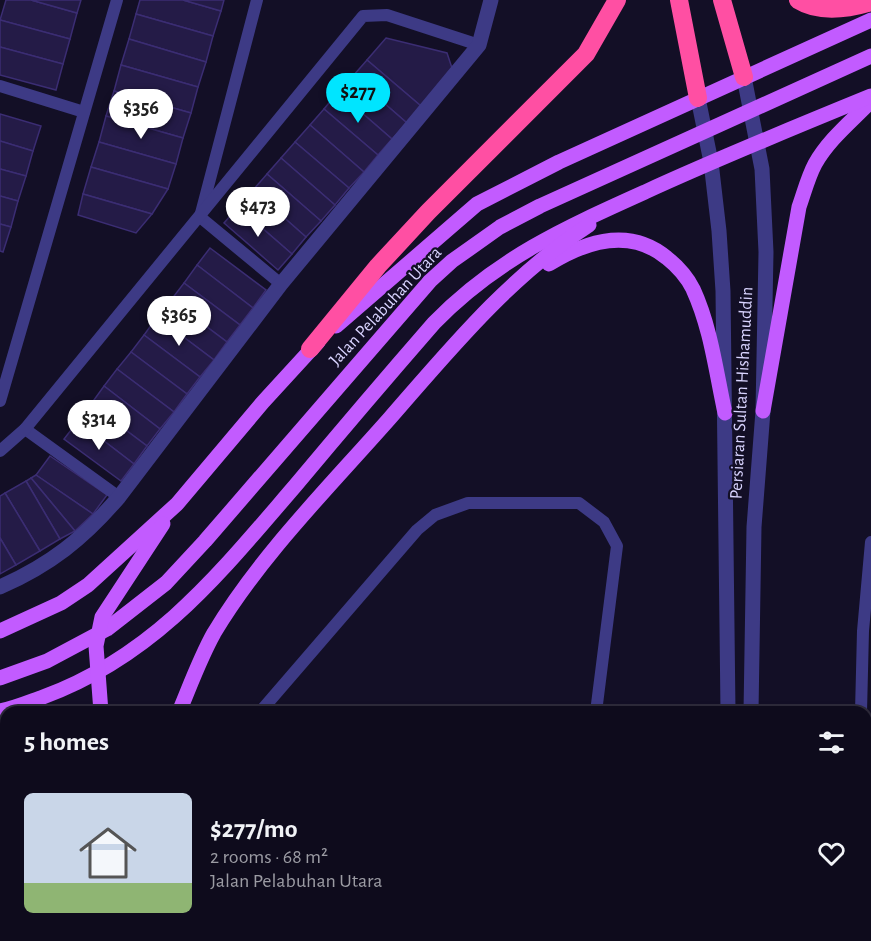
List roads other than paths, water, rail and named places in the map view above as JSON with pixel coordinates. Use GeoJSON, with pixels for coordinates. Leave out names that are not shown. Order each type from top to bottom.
{"type":"FeatureCollection","features":[{"type":"Feature","properties":{"kind":"highway"},"geometry":{"type":"LineString","coordinates":[[310,349],[378,266],[428,212],[586,54],[617,0]]}},
{"type":"Feature","properties":{"kind":"highway"},"geometry":{"type":"LineString","coordinates":[[679,0],[698,98]]}},
{"type":"Feature","properties":{"kind":"highway"},"geometry":{"type":"LineString","coordinates":[[722,0],[744,77]]}},
{"type":"Feature","properties":{"kind":"highway"},"geometry":{"type":"LineString","coordinates":[[798,0],[808,6],[849,9],[871,2]]}},
{"type":"Feature","properties":{"kind":"main road"},"geometry":{"type":"LineString","coordinates":[[101,706],[96,646],[102,617],[177,504],[310,349],[477,204],[559,162],[871,20]]}},
{"type":"Feature","properties":{"kind":"main road","name":"Jalan Pelabuhan Utara"},"geometry":{"type":"LineString","coordinates":[[0,678],[47,661],[107,629],[166,583],[205,541],[405,308],[452,261],[474,245],[500,227],[540,206],[871,56]]}},
{"type":"Feature","properties":{"kind":"main road"},"geometry":{"type":"LineString","coordinates":[[15,706],[60,691],[93,675],[143,644],[167,625],[227,565],[434,323],[472,286],[525,250],[560,231],[757,142],[871,99]]}},
{"type":"Feature","properties":{"kind":"main road"},"geometry":{"type":"LineString","coordinates":[[763,411],[799,207],[805,188],[815,164],[828,144],[871,99]]}},
{"type":"Feature","properties":{"kind":"main road"},"geometry":{"type":"LineString","coordinates":[[182,706],[213,636],[250,581],[498,298],[542,258],[635,196]]}},
{"type":"Feature","properties":{"kind":"main road"},"geometry":{"type":"LineString","coordinates":[[498,298],[526,277],[594,243],[624,240],[638,242],[652,248],[675,265],[692,287],[705,321],[725,413]]}},
{"type":"Feature","properties":{"kind":"main road"},"geometry":{"type":"LineString","coordinates":[[0,631],[61,603],[88,585],[177,504]]}},
{"type":"Feature","properties":{"kind":"street"},"geometry":{"type":"LineString","coordinates":[[0,587],[22,577],[70,547],[119,497],[281,284],[479,45],[491,0]]}},
{"type":"Feature","properties":{"kind":"street","name":"Persiaran Sultan Hishamuddin"},"geometry":{"type":"LineString","coordinates":[[744,77],[757,142],[765,205],[766,252],[763,411],[754,527],[752,706]]}},
{"type":"Feature","properties":{"kind":"street","name":"Persiaran Sultan Hishamuddin"},"geometry":{"type":"LineString","coordinates":[[698,98],[711,162],[722,279],[728,706]]}},
{"type":"Feature","properties":{"kind":"lane"},"geometry":{"type":"LineString","coordinates":[[0,401],[117,0]]}},
{"type":"Feature","properties":{"kind":"lane"},"geometry":{"type":"LineString","coordinates":[[200,217],[257,0]]}},
{"type":"Feature","properties":{"kind":"lane"},"geometry":{"type":"LineString","coordinates":[[0,452],[25,429],[363,16],[387,15],[479,45]]}},
{"type":"Feature","properties":{"kind":"lane"},"geometry":{"type":"LineString","coordinates":[[0,86],[84,112]]}},
{"type":"Feature","properties":{"kind":"lane"},"geometry":{"type":"LineString","coordinates":[[200,217],[281,284]]}},
{"type":"Feature","properties":{"kind":"lane"},"geometry":{"type":"LineString","coordinates":[[25,429],[119,497]]}},
{"type":"Feature","properties":{"kind":"lane"},"geometry":{"type":"LineString","coordinates":[[265,706],[417,530],[435,515],[468,503],[579,503],[604,522],[617,546],[597,706]]}},
{"type":"Feature","properties":{"kind":"lane"},"geometry":{"type":"LineString","coordinates":[[861,706],[871,542]]}}]}
